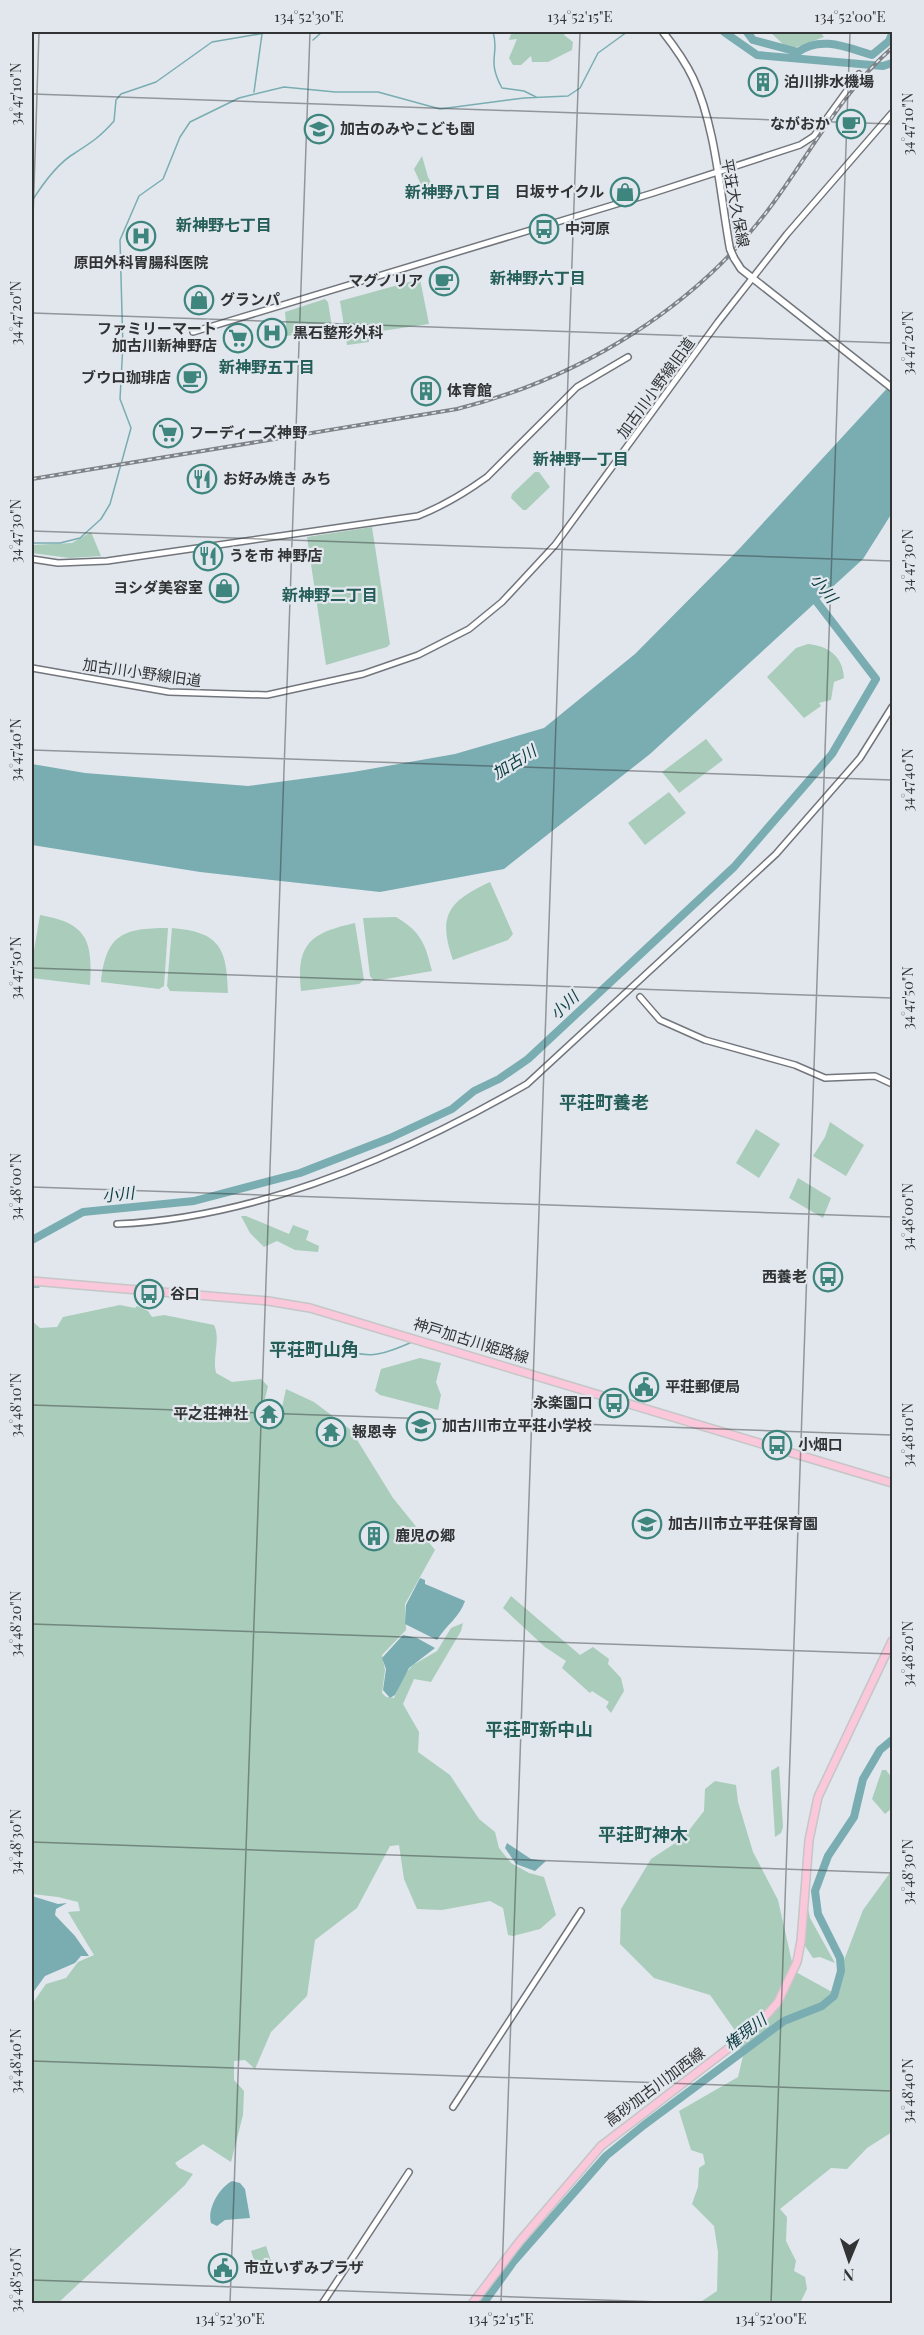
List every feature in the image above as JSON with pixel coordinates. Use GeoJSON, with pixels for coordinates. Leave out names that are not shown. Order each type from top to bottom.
{"type":"FeatureCollection","features":[{"type":"Feature","properties":{"kind":"main road","name":"平荘大久保線"},"geometry":{"type":"LineString","coordinates":[[663,32],[687,66],[697,86],[710,131],[730,249],[741,269],[892,387]]}},
{"type":"Feature","properties":{"kind":"main road","name":"神戸加古川姫路線"},"geometry":{"type":"LineString","coordinates":[[32,1281],[268,1301],[310,1308],[892,1483]]}},
{"type":"Feature","properties":{"kind":"main road","name":"高砂加古川加西線"},"geometry":{"type":"LineString","coordinates":[[472,2304],[519,2242],[601,2146],[755,2028],[778,2002],[797,1962],[801,1941],[809,1840],[818,1797],[892,1641]]}},
{"type":"Feature","properties":{"kind":"street"},"geometry":{"type":"LineString","coordinates":[[193,332],[717,173],[808,141],[859,74]]}},
{"type":"Feature","properties":{"kind":"street","name":"加古川小野線旧道"},"geometry":{"type":"LineString","coordinates":[[32,668],[169,692],[267,696],[363,674],[418,655],[469,629],[502,602],[555,545],[755,280],[787,234],[892,113]]}},
{"type":"Feature","properties":{"kind":"street"},"geometry":{"type":"LineString","coordinates":[[32,559],[58,563],[107,561],[418,516],[437,509],[478,483],[577,387],[628,357]]}},
{"type":"Feature","properties":{"kind":"street"},"geometry":{"type":"LineString","coordinates":[[117,1224],[209,1213],[277,1195],[362,1164],[488,1107],[527,1084],[776,854],[860,758],[892,707]]}},
{"type":"Feature","properties":{"kind":"street"},"geometry":{"type":"LineString","coordinates":[[640,997],[660,1020],[705,1040],[795,1065],[825,1077],[875,1076],[892,1084]]}},
{"type":"Feature","properties":{"kind":"street"},"geometry":{"type":"LineString","coordinates":[[453,2107],[580,1911]]}},
{"type":"Feature","properties":{"kind":"street"},"geometry":{"type":"LineString","coordinates":[[322,2304],[409,2172]]}},
{"type":"Feature","properties":{"kind":"green space"},"geometry":{"type":"Polygon","coordinates":[[[508,32],[566,32],[564,35],[573,42],[572,50],[548,62],[532,62],[531,56],[521,65],[513,65],[509,58],[517,39],[509,40],[511,34],[508,32]]]}},
{"type":"Feature","properties":{"kind":"green space"},"geometry":{"type":"Polygon","coordinates":[[[770,32],[820,32],[824,37],[794,48],[784,45],[770,32]]]}},
{"type":"Feature","properties":{"kind":"green space"},"geometry":{"type":"Polygon","coordinates":[[[422,156],[428,177],[439,197],[428,200],[414,169],[422,156]]]}},
{"type":"Feature","properties":{"kind":"green space"},"geometry":{"type":"Polygon","coordinates":[[[420,279],[429,324],[368,333],[369,342],[347,345],[340,301],[420,279]]]}},
{"type":"Feature","properties":{"kind":"green space"},"geometry":{"type":"Polygon","coordinates":[[[325,299],[328,302],[332,327],[330,329],[287,336],[285,312],[325,299]]]}},
{"type":"Feature","properties":{"kind":"green space"},"geometry":{"type":"Polygon","coordinates":[[[535,472],[539,472],[550,487],[526,510],[523,510],[511,498],[512,494],[535,472]]]}},
{"type":"Feature","properties":{"kind":"green space"},"geometry":{"type":"Polygon","coordinates":[[[372,527],[390,644],[387,647],[326,665],[307,537],[372,527]]]}},
{"type":"Feature","properties":{"kind":"green space"},"geometry":{"type":"Polygon","coordinates":[[[91,532],[101,556],[70,558],[32,553],[32,545],[72,543],[91,532]]]}},
{"type":"Feature","properties":{"kind":"green space"},"geometry":{"type":"Polygon","coordinates":[[[808,644],[822,647],[833,654],[841,664],[844,678],[834,682],[831,700],[819,703],[821,706],[804,718],[767,677],[796,648],[808,644]]]}},
{"type":"Feature","properties":{"kind":"green space"},"geometry":{"type":"Polygon","coordinates":[[[706,739],[723,760],[679,793],[662,772],[706,739]]]}},
{"type":"Feature","properties":{"kind":"green space"},"geometry":{"type":"Polygon","coordinates":[[[669,792],[686,813],[645,845],[628,823],[669,792]]]}},
{"type":"Feature","properties":{"kind":"green space"},"geometry":{"type":"Polygon","coordinates":[[[490,882],[513,934],[508,940],[453,960],[446,932],[450,911],[465,896],[490,882]]]}},
{"type":"Feature","properties":{"kind":"green space"},"geometry":{"type":"Polygon","coordinates":[[[40,915],[68,923],[83,936],[90,956],[90,985],[32,978],[32,962],[40,915]]]}},
{"type":"Feature","properties":{"kind":"green space"},"geometry":{"type":"Polygon","coordinates":[[[396,917],[417,933],[421,939],[432,971],[374,981],[370,976],[363,918],[396,917]]]}},
{"type":"Feature","properties":{"kind":"green space"},"geometry":{"type":"Polygon","coordinates":[[[355,923],[364,980],[359,984],[301,991],[301,962],[309,943],[327,931],[355,923]]]}},
{"type":"Feature","properties":{"kind":"green space"},"geometry":{"type":"Polygon","coordinates":[[[168,928],[164,986],[159,989],[101,982],[107,954],[119,937],[139,930],[168,928]]]}},
{"type":"Feature","properties":{"kind":"green space"},"geometry":{"type":"Polygon","coordinates":[[[172,928],[200,933],[217,945],[225,964],[228,993],[170,991],[167,986],[172,928]]]}},
{"type":"Feature","properties":{"kind":"green space"},"geometry":{"type":"Polygon","coordinates":[[[830,1122],[864,1145],[846,1176],[813,1156],[825,1137],[830,1122]]]}},
{"type":"Feature","properties":{"kind":"green space"},"geometry":{"type":"Polygon","coordinates":[[[756,1129],[780,1144],[759,1178],[736,1163],[756,1129]]]}},
{"type":"Feature","properties":{"kind":"green space"},"geometry":{"type":"Polygon","coordinates":[[[798,1178],[831,1198],[823,1218],[789,1198],[798,1178]]]}},
{"type":"Feature","properties":{"kind":"green space"},"geometry":{"type":"Polygon","coordinates":[[[241,1216],[289,1234],[293,1225],[309,1231],[306,1240],[319,1246],[318,1252],[295,1250],[277,1241],[264,1247],[250,1233],[241,1216]]]}},
{"type":"Feature","properties":{"kind":"green space"},"geometry":{"type":"Polygon","coordinates":[[[120,1305],[135,1308],[137,1306],[148,1311],[152,1317],[164,1315],[214,1325],[217,1336],[216,1373],[232,1382],[261,1379],[268,1386],[260,1420],[270,1423],[281,1412],[286,1389],[314,1402],[351,1430],[393,1498],[435,1550],[405,1604],[406,1630],[382,1655],[385,1670],[382,1693],[386,1697],[394,1698],[404,1675],[413,1665],[437,1651],[451,1628],[463,1623],[461,1631],[431,1682],[414,1679],[403,1704],[419,1732],[418,1752],[450,1775],[479,1819],[495,1832],[499,1848],[511,1863],[529,1873],[544,1877],[556,1915],[540,1929],[513,1936],[508,1935],[503,1908],[490,1901],[442,1910],[417,1909],[404,1879],[399,1845],[390,1846],[357,1908],[315,1940],[307,1996],[271,2032],[255,2069],[245,2060],[234,2061],[234,2080],[244,2091],[243,2115],[231,2162],[203,2144],[175,2163],[179,2168],[193,2174],[185,2185],[58,2303],[32,2303],[32,2004],[46,1984],[66,1978],[78,1962],[94,1955],[68,1912],[80,1911],[78,1902],[32,1894],[32,1321],[40,1328],[57,1327],[63,1317],[120,1305]]]}},
{"type":"Feature","properties":{"kind":"green space"},"geometry":{"type":"Polygon","coordinates":[[[420,1358],[441,1363],[436,1382],[441,1395],[438,1410],[380,1395],[375,1391],[381,1369],[420,1358]]]}},
{"type":"Feature","properties":{"kind":"green space"},"geometry":{"type":"Polygon","coordinates":[[[511,1596],[580,1655],[593,1647],[609,1659],[608,1664],[621,1678],[624,1691],[611,1713],[606,1707],[609,1702],[592,1691],[590,1693],[562,1668],[566,1661],[545,1647],[503,1608],[511,1596]]]}},
{"type":"Feature","properties":{"kind":"green space"},"geometry":{"type":"Polygon","coordinates":[[[779,1766],[783,1827],[781,1833],[775,1837],[771,1771],[779,1766]]]}},
{"type":"Feature","properties":{"kind":"green space"},"geometry":{"type":"Polygon","coordinates":[[[882,1770],[886,1770],[892,1778],[892,1808],[885,1814],[872,1799],[882,1770]]]}},
{"type":"Feature","properties":{"kind":"green space"},"geometry":{"type":"Polygon","coordinates":[[[715,1781],[736,1785],[738,1802],[753,1852],[778,1900],[794,1971],[832,1992],[863,1910],[892,1870],[892,2132],[867,2148],[847,2169],[831,2168],[780,2209],[787,2217],[786,2241],[796,2261],[794,2271],[805,2277],[807,2289],[800,2303],[699,2303],[717,2291],[718,2252],[714,2226],[692,2204],[698,2187],[699,2168],[705,2164],[703,2154],[691,2150],[679,2111],[738,2077],[743,2056],[734,2029],[710,1995],[654,1978],[620,1944],[621,1909],[651,1859],[683,1838],[704,1811],[705,1789],[715,1781]]]}},
{"type":"Feature","properties":{"kind":"green space"},"geometry":{"type":"Polygon","coordinates":[[[807,1904],[810,1918],[835,1963],[820,1957],[813,1958],[803,1943],[807,1904]]]}},
{"type":"Feature","properties":{"kind":"green space"},"geometry":{"type":"Polygon","coordinates":[[[266,2246],[274,2270],[259,2275],[251,2251],[266,2246]]]}},
{"type":"Feature","properties":{"kind":"water","name":"加古川"},"geometry":{"type":"Polygon","coordinates":[[[892,383],[892,513],[863,559],[650,754],[504,869],[380,892],[200,872],[32,845],[32,764],[85,773],[248,786],[353,772],[455,754],[544,728],[635,654],[740,548],[892,383]]]}},
{"type":"Feature","properties":{"kind":"water"},"geometry":{"type":"Polygon","coordinates":[[[420,1578],[425,1580],[425,1584],[465,1601],[460,1612],[437,1640],[405,1624],[406,1605],[420,1578]]]}},
{"type":"Feature","properties":{"kind":"water"},"geometry":{"type":"Polygon","coordinates":[[[403,1635],[417,1638],[435,1648],[409,1668],[395,1695],[390,1698],[383,1690],[386,1669],[382,1658],[403,1635]]]}},
{"type":"Feature","properties":{"kind":"water"},"geometry":{"type":"Polygon","coordinates":[[[507,1843],[531,1859],[546,1861],[535,1871],[516,1864],[505,1848],[507,1843]]]}},
{"type":"Feature","properties":{"kind":"water"},"geometry":{"type":"Polygon","coordinates":[[[32,1896],[58,1904],[67,1903],[56,1909],[55,1915],[75,1936],[89,1956],[81,1956],[75,1963],[45,1976],[32,1994],[32,1896]]]}},
{"type":"Feature","properties":{"kind":"water"},"geometry":{"type":"Polygon","coordinates":[[[232,2181],[240,2183],[245,2189],[250,2218],[225,2220],[217,2226],[211,2223],[212,2205],[227,2184],[232,2181]]]}},
{"type":"Feature","properties":{"kind":"waterway"},"geometry":{"type":"LineString","coordinates":[[32,201],[63,162],[96,139],[114,121],[116,100],[121,94],[156,82],[212,42],[271,32]]}},
{"type":"Feature","properties":{"kind":"waterway"},"geometry":{"type":"LineString","coordinates":[[313,40],[322,32]]}},
{"type":"Feature","properties":{"kind":"waterway"},"geometry":{"type":"LineString","coordinates":[[493,32],[495,70],[502,88],[524,91],[536,97]]}},
{"type":"Feature","properties":{"kind":"waterway"},"geometry":{"type":"LineString","coordinates":[[32,543],[60,543],[80,538],[101,519],[110,504],[131,428],[120,399],[123,344],[123,350],[120,240],[139,196],[163,179],[180,137],[190,122],[239,98],[284,87],[335,92],[378,92],[440,109],[524,98],[568,96],[580,88],[598,53],[627,32]]}},
{"type":"Feature","properties":{"kind":"waterway"},"geometry":{"type":"LineString","coordinates":[[724,32],[757,55],[883,66],[892,63]]}},
{"type":"Feature","properties":{"kind":"waterway"},"geometry":{"type":"LineString","coordinates":[[747,32],[753,40],[798,52],[816,44],[835,44],[872,55],[889,41],[892,34]]}},
{"type":"Feature","properties":{"kind":"waterway"},"geometry":{"type":"LineString","coordinates":[[254,92],[262,34]]}},
{"type":"Feature","properties":{"kind":"waterway","name":"小川"},"geometry":{"type":"LineString","coordinates":[[32,1240],[83,1212],[194,1201],[300,1173],[390,1138],[452,1109],[474,1091],[499,1079],[528,1059],[734,867],[832,754],[876,679],[810,593]]}},
{"type":"Feature","properties":{"kind":"waterway"},"geometry":{"type":"LineString","coordinates":[[32,1287],[39,1287]]}},
{"type":"Feature","properties":{"kind":"waterway"},"geometry":{"type":"LineString","coordinates":[[334,1346],[356,1353],[374,1355],[412,1342]]}},
{"type":"Feature","properties":{"kind":"waterway","name":"権現川"},"geometry":{"type":"LineString","coordinates":[[483,2304],[514,2261],[606,2156],[784,2021],[822,2006],[834,1996],[841,1971],[840,1958],[818,1914],[815,1891],[828,1856],[854,1817],[863,1779],[880,1750],[892,1740]]}},
{"type":"Feature","properties":{"kind":"railway"},"geometry":{"type":"LineString","coordinates":[[32,479],[457,409],[503,396],[592,358],[634,333],[673,305],[710,274],[744,240],[774,202],[843,102],[874,65],[892,48]]}},
{"type":"Feature","properties":{"kind":"place","name":"泊川排水機場"},"geometry":{"type":"Point","coordinates":[763,82]}},
{"type":"Feature","properties":{"kind":"place","name":"ながおか"},"geometry":{"type":"Point","coordinates":[851,124]}},
{"type":"Feature","properties":{"kind":"place","name":"加古のみやこども園"},"geometry":{"type":"Point","coordinates":[319,129]}},
{"type":"Feature","properties":{"kind":"place","name":"日坂サイクル"},"geometry":{"type":"Point","coordinates":[625,192]}},
{"type":"Feature","properties":{"kind":"place","name":"中河原"},"geometry":{"type":"Point","coordinates":[544,229]}},
{"type":"Feature","properties":{"kind":"place","name":"原田外科胃腸科医院"},"geometry":{"type":"Point","coordinates":[141,236]}},
{"type":"Feature","properties":{"kind":"place","name":"マグノリア"},"geometry":{"type":"Point","coordinates":[444,281]}},
{"type":"Feature","properties":{"kind":"place","name":"グランパ"},"geometry":{"type":"Point","coordinates":[199,300]}},
{"type":"Feature","properties":{"kind":"place","name":"黒石整形外科"},"geometry":{"type":"Point","coordinates":[272,333]}},
{"type":"Feature","properties":{"kind":"place","name":"ファミリーマート 加古川新神野店"},"geometry":{"type":"Point","coordinates":[238,338]}},
{"type":"Feature","properties":{"kind":"place","name":"ブウロ珈琲店"},"geometry":{"type":"Point","coordinates":[192,378]}},
{"type":"Feature","properties":{"kind":"place","name":"体育館"},"geometry":{"type":"Point","coordinates":[426,391]}},
{"type":"Feature","properties":{"kind":"place","name":"フーディーズ神野"},"geometry":{"type":"Point","coordinates":[168,433]}},
{"type":"Feature","properties":{"kind":"place","name":"お好み焼き みち"},"geometry":{"type":"Point","coordinates":[202,479]}},
{"type":"Feature","properties":{"kind":"place","name":"うを市 神野店"},"geometry":{"type":"Point","coordinates":[208,556]}},
{"type":"Feature","properties":{"kind":"place","name":"ヨシダ美容室"},"geometry":{"type":"Point","coordinates":[224,588]}},
{"type":"Feature","properties":{"kind":"place","name":"西養老"},"geometry":{"type":"Point","coordinates":[828,1277]}},
{"type":"Feature","properties":{"kind":"place","name":"谷口"},"geometry":{"type":"Point","coordinates":[149,1294]}},
{"type":"Feature","properties":{"kind":"place","name":"平荘郵便局"},"geometry":{"type":"Point","coordinates":[644,1387]}},
{"type":"Feature","properties":{"kind":"place","name":"永楽園口"},"geometry":{"type":"Point","coordinates":[614,1403]}},
{"type":"Feature","properties":{"kind":"place","name":"平之荘神社"},"geometry":{"type":"Point","coordinates":[269,1414]}},
{"type":"Feature","properties":{"kind":"place","name":"加古川市立平荘小学校"},"geometry":{"type":"Point","coordinates":[421,1426]}},
{"type":"Feature","properties":{"kind":"place","name":"報恩寺"},"geometry":{"type":"Point","coordinates":[331,1432]}},
{"type":"Feature","properties":{"kind":"place","name":"小畑口"},"geometry":{"type":"Point","coordinates":[777,1445]}},
{"type":"Feature","properties":{"kind":"place","name":"加古川市立平荘保育園"},"geometry":{"type":"Point","coordinates":[647,1524]}},
{"type":"Feature","properties":{"kind":"place","name":"鹿児の郷"},"geometry":{"type":"Point","coordinates":[374,1536]}},
{"type":"Feature","properties":{"kind":"place","name":"市立いずみプラザ"},"geometry":{"type":"Point","coordinates":[223,2268]}},
{"type":"Feature","properties":{"kind":"district","name":"新神野八丁目"},"geometry":{"type":"Point","coordinates":[453,192]}},
{"type":"Feature","properties":{"kind":"district","name":"新神野七丁目"},"geometry":{"type":"Point","coordinates":[224,225]}},
{"type":"Feature","properties":{"kind":"district","name":"新神野六丁目"},"geometry":{"type":"Point","coordinates":[538,278]}},
{"type":"Feature","properties":{"kind":"district","name":"新神野五丁目"},"geometry":{"type":"Point","coordinates":[267,367]}},
{"type":"Feature","properties":{"kind":"district","name":"新神野一丁目"},"geometry":{"type":"Point","coordinates":[581,459]}},
{"type":"Feature","properties":{"kind":"district","name":"新神野二丁目"},"geometry":{"type":"Point","coordinates":[330,595]}},
{"type":"Feature","properties":{"kind":"district","name":"平荘町養老"},"geometry":{"type":"Point","coordinates":[604,1103]}},
{"type":"Feature","properties":{"kind":"district","name":"平荘町山角"},"geometry":{"type":"Point","coordinates":[314,1350]}},
{"type":"Feature","properties":{"kind":"district","name":"平荘町新中山"},"geometry":{"type":"Point","coordinates":[539,1730]}},
{"type":"Feature","properties":{"kind":"district","name":"平荘町神木"},"geometry":{"type":"Point","coordinates":[643,1835]}}]}
